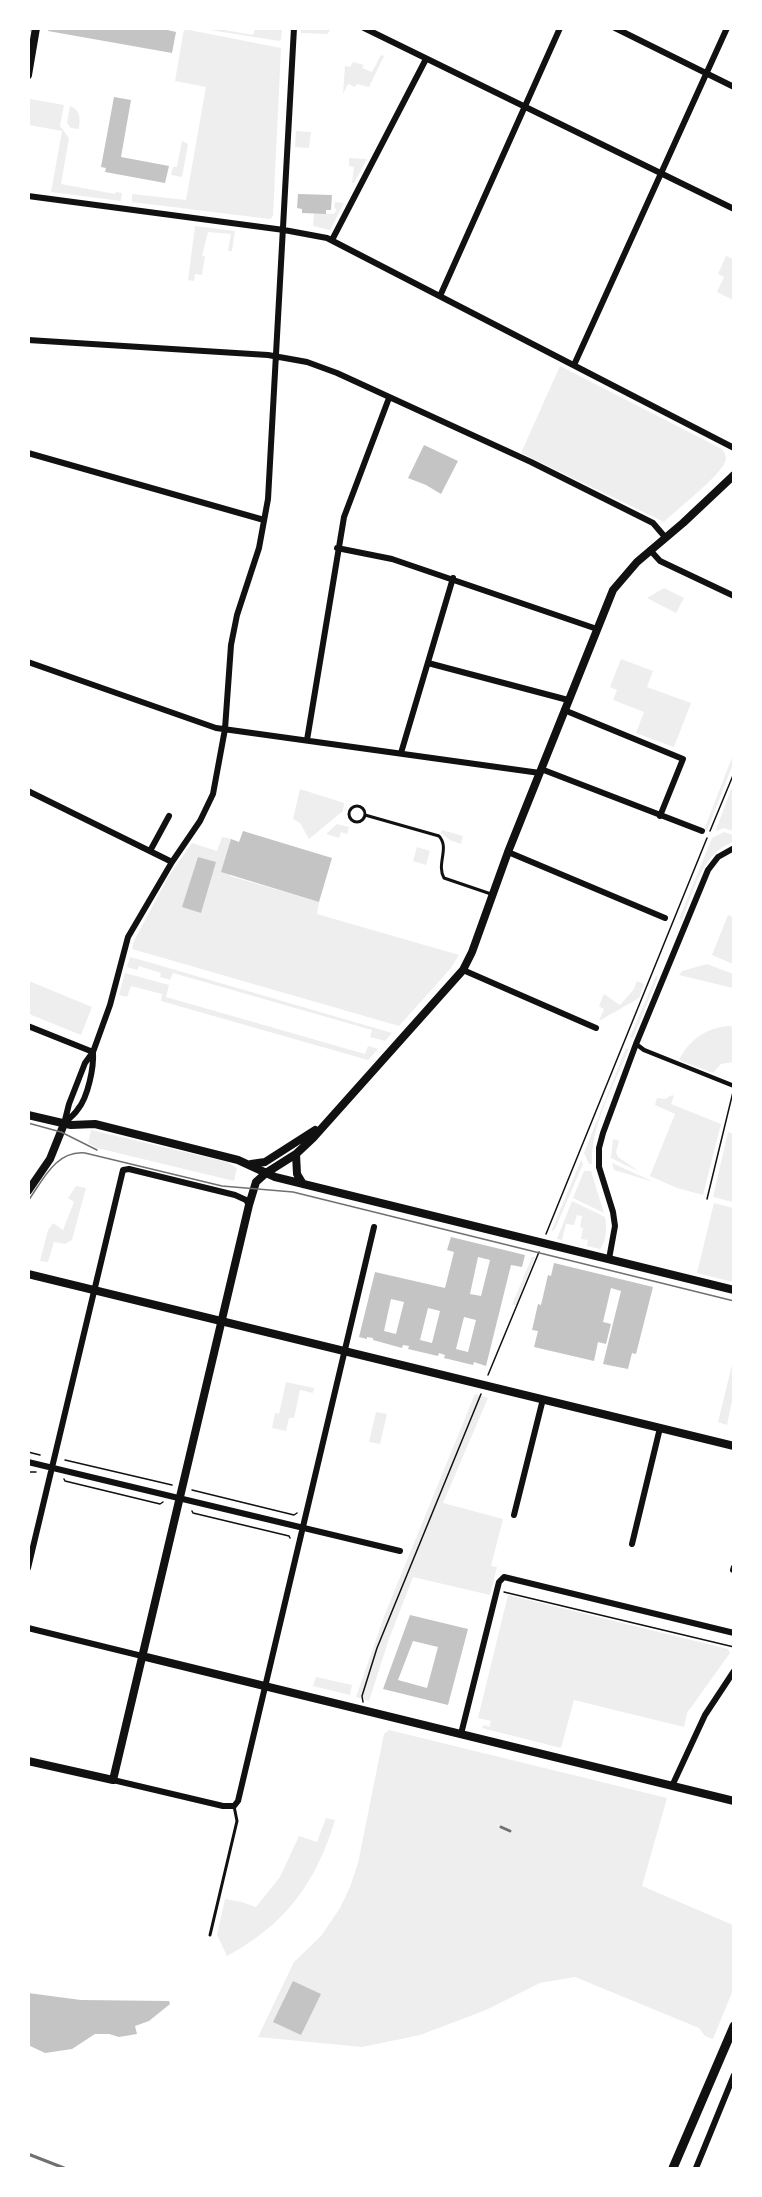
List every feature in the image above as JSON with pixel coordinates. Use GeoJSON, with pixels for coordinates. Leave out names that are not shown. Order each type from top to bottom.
{"type":"FeatureCollection","features":[{"type":"Feature","properties":{"kind":"main road"},"geometry":{"type":"LineString","coordinates":[[28,75],[36,28]]}},
{"type":"Feature","properties":{"kind":"main road"},"geometry":{"type":"LineString","coordinates":[[266,1173],[296,1154],[328,1121],[462,970],[472,952],[508,852],[613,590],[637,562],[734,475]]}},
{"type":"Feature","properties":{"kind":"main road"},"geometry":{"type":"LineString","coordinates":[[28,1115],[64,1124],[94,1124],[251,1164],[266,1173],[303,1184],[734,1290]]}},
{"type":"Feature","properties":{"kind":"main road"},"geometry":{"type":"LineString","coordinates":[[251,1164],[265,1162],[328,1121]]}},
{"type":"Feature","properties":{"kind":"main road"},"geometry":{"type":"LineString","coordinates":[[28,1191],[50,1159],[64,1124]]}},
{"type":"Feature","properties":{"kind":"main road"},"geometry":{"type":"LineString","coordinates":[[296,1154],[298,1176],[303,1184]]}},
{"type":"Feature","properties":{"kind":"main road"},"geometry":{"type":"LineString","coordinates":[[28,1274],[221,1323],[734,1446]]}},
{"type":"Feature","properties":{"kind":"main road"},"geometry":{"type":"LineString","coordinates":[[674,2169],[732,2032]]}},
{"type":"Feature","properties":{"kind":"street"},"geometry":{"type":"LineString","coordinates":[[64,1124],[69,1104],[85,1063],[93,1052],[110,1005],[128,937],[172,862],[200,821],[213,794],[225,729],[231,645],[237,615],[260,548],[268,499],[294,28]]}},
{"type":"Feature","properties":{"kind":"street"},"geometry":{"type":"LineString","coordinates":[[364,28],[734,209]]}},
{"type":"Feature","properties":{"kind":"street"},"geometry":{"type":"LineString","coordinates":[[440,296],[560,28]]}},
{"type":"Feature","properties":{"kind":"street"},"geometry":{"type":"LineString","coordinates":[[615,28],[734,87]]}},
{"type":"Feature","properties":{"kind":"street"},"geometry":{"type":"LineString","coordinates":[[574,365],[727,28]]}},
{"type":"Feature","properties":{"kind":"street"},"geometry":{"type":"LineString","coordinates":[[333,240],[426,59]]}},
{"type":"Feature","properties":{"kind":"street"},"geometry":{"type":"LineString","coordinates":[[28,196],[315,234],[333,240],[734,448]]}},
{"type":"Feature","properties":{"kind":"street"},"geometry":{"type":"LineString","coordinates":[[28,340],[277,356],[319,365],[531,462],[654,523],[665,537]]}},
{"type":"Feature","properties":{"kind":"street"},"geometry":{"type":"LineString","coordinates":[[307,740],[338,548],[349,501],[389,398]]}},
{"type":"Feature","properties":{"kind":"street"},"geometry":{"type":"LineString","coordinates":[[28,453],[264,520]]}},
{"type":"Feature","properties":{"kind":"street"},"geometry":{"type":"LineString","coordinates":[[338,548],[392,559],[597,629]]}},
{"type":"Feature","properties":{"kind":"street"},"geometry":{"type":"LineString","coordinates":[[650,550],[660,561],[734,596]]}},
{"type":"Feature","properties":{"kind":"street"},"geometry":{"type":"LineString","coordinates":[[401,753],[453,579]]}},
{"type":"Feature","properties":{"kind":"street"},"geometry":{"type":"LineString","coordinates":[[28,662],[216,728],[541,771],[702,831]]}},
{"type":"Feature","properties":{"kind":"street"},"geometry":{"type":"LineString","coordinates":[[428,663],[568,700]]}},
{"type":"Feature","properties":{"kind":"street"},"geometry":{"type":"LineString","coordinates":[[564,710],[683,759],[660,816]]}},
{"type":"Feature","properties":{"kind":"street"},"geometry":{"type":"LineString","coordinates":[[28,791],[172,862]]}},
{"type":"Feature","properties":{"kind":"street"},"geometry":{"type":"LineString","coordinates":[[150,851],[169,816]]}},
{"type":"Feature","properties":{"kind":"street"},"geometry":{"type":"LineString","coordinates":[[609,1259],[615,1235],[615,1219],[599,1167],[600,1148],[612,1107],[708,870],[718,857],[734,849]]}},
{"type":"Feature","properties":{"kind":"street"},"geometry":{"type":"LineString","coordinates":[[508,852],[664,918]]}},
{"type":"Feature","properties":{"kind":"street"},"geometry":{"type":"LineString","coordinates":[[462,970],[596,1028]]}},
{"type":"Feature","properties":{"kind":"street"},"geometry":{"type":"LineString","coordinates":[[28,1026],[93,1052]]}},
{"type":"Feature","properties":{"kind":"street"},"geometry":{"type":"LineString","coordinates":[[636,1044],[644,1050],[734,1088]]}},
{"type":"Feature","properties":{"kind":"street"},"geometry":{"type":"LineString","coordinates":[[64,1124],[80,1108],[94,1064],[93,1052]]}},
{"type":"Feature","properties":{"kind":"street"},"geometry":{"type":"LineString","coordinates":[[28,1568],[122,1172],[126,1168],[235,1195],[249,1204]]}},
{"type":"Feature","properties":{"kind":"street"},"geometry":{"type":"LineString","coordinates":[[113,1780],[249,1204],[258,1180],[266,1173]]}},
{"type":"Feature","properties":{"kind":"street"},"geometry":{"type":"LineString","coordinates":[[28,1761],[223,1806],[234,1806],[239,1797],[374,1227]]}},
{"type":"Feature","properties":{"kind":"street"},"geometry":{"type":"LineString","coordinates":[[514,1515],[543,1399]]}},
{"type":"Feature","properties":{"kind":"street"},"geometry":{"type":"LineString","coordinates":[[632,1544],[660,1428]]}},
{"type":"Feature","properties":{"kind":"street"},"geometry":{"type":"LineString","coordinates":[[28,1462],[400,1551]]}},
{"type":"Feature","properties":{"kind":"street"},"geometry":{"type":"LineString","coordinates":[[461,1734],[499,1582],[504,1577],[734,1633]]}},
{"type":"Feature","properties":{"kind":"street"},"geometry":{"type":"LineString","coordinates":[[28,1628],[734,1801]]}},
{"type":"Feature","properties":{"kind":"street"},"geometry":{"type":"LineString","coordinates":[[672,1786],[705,1715],[734,1671]]}},
{"type":"Feature","properties":{"kind":"street"},"geometry":{"type":"LineString","coordinates":[[696,2169],[734,2074]]}},
{"type":"Feature","properties":{"kind":"lane"},"geometry":{"type":"LineString","coordinates":[[358,806],[363,808],[365,815],[362,820],[355,821],[349,813],[351,808],[358,806]]}},
{"type":"Feature","properties":{"kind":"lane"},"geometry":{"type":"LineString","coordinates":[[365,815],[439,836],[444,846],[440,868],[444,878],[492,894]]}},
{"type":"Feature","properties":{"kind":"lane"},"geometry":{"type":"LineString","coordinates":[[210,1935],[237,1821],[234,1806]]}},
{"type":"Feature","properties":{"kind":"path"},"geometry":{"type":"LineString","coordinates":[[544,1238],[734,773]]}},
{"type":"Feature","properties":{"kind":"path"},"geometry":{"type":"LineString","coordinates":[[707,1199],[734,1088]]}},
{"type":"Feature","properties":{"kind":"path"},"geometry":{"type":"LineString","coordinates":[[489,1373],[538,1255]]}},
{"type":"Feature","properties":{"kind":"path"},"geometry":{"type":"LineString","coordinates":[[363,1701],[366,1678],[377,1648],[481,1394]]}},
{"type":"Feature","properties":{"kind":"path"},"geometry":{"type":"LineString","coordinates":[[28,1452],[39,1454],[44,1458]]}},
{"type":"Feature","properties":{"kind":"path"},"geometry":{"type":"LineString","coordinates":[[65,1460],[173,1485]]}},
{"type":"Feature","properties":{"kind":"path"},"geometry":{"type":"LineString","coordinates":[[61,1477],[65,1481],[160,1504],[166,1502]]}},
{"type":"Feature","properties":{"kind":"path"},"geometry":{"type":"LineString","coordinates":[[192,1490],[294,1515],[298,1512]]}},
{"type":"Feature","properties":{"kind":"path"},"geometry":{"type":"LineString","coordinates":[[188,1508],[193,1513],[289,1536],[290,1539]]}},
{"type":"Feature","properties":{"kind":"path"},"geometry":{"type":"LineString","coordinates":[[501,1591],[734,1647]]}},
{"type":"Feature","properties":{"kind":"shaded area"},"geometry":{"type":"Polygon","coordinates":[[[184,29],[281,48],[273,216],[270,219],[132,202],[132,194],[186,200],[206,87],[175,81],[184,29]]]}},
{"type":"Feature","properties":{"kind":"shaded area"},"geometry":{"type":"Polygon","coordinates":[[[204,29],[219,29],[253,35],[255,29],[282,30],[279,41],[204,29]]]}},
{"type":"Feature","properties":{"kind":"shaded area"},"geometry":{"type":"Polygon","coordinates":[[[301,29],[331,29],[327,34],[301,33],[301,29]]]}},
{"type":"Feature","properties":{"kind":"shaded area"},"geometry":{"type":"Polygon","coordinates":[[[381,55],[384,56],[369,87],[357,84],[355,87],[348,84],[343,94],[345,66],[350,67],[353,62],[364,65],[362,68],[372,72],[381,55]]]}},
{"type":"Feature","properties":{"kind":"shaded area"},"geometry":{"type":"Polygon","coordinates":[[[30,99],[64,105],[60,126],[69,138],[61,184],[115,194],[116,192],[122,193],[121,201],[51,192],[62,131],[29,125],[30,99]]]}},
{"type":"Feature","properties":{"kind":"shaded area"},"geometry":{"type":"Polygon","coordinates":[[[70,106],[78,112],[79,129],[71,128],[67,123],[70,106]]]}},
{"type":"Feature","properties":{"kind":"shaded area"},"geometry":{"type":"Polygon","coordinates":[[[296,131],[311,132],[309,148],[295,147],[296,131]]]}},
{"type":"Feature","properties":{"kind":"shaded area"},"geometry":{"type":"Polygon","coordinates":[[[182,141],[188,144],[182,177],[171,175],[173,167],[177,167],[182,141]]]}},
{"type":"Feature","properties":{"kind":"shaded area"},"geometry":{"type":"Polygon","coordinates":[[[349,158],[367,159],[354,183],[352,183],[354,167],[349,166],[349,158]]]}},
{"type":"Feature","properties":{"kind":"shaded area"},"geometry":{"type":"Polygon","coordinates":[[[335,202],[344,203],[330,230],[313,226],[314,213],[334,214],[337,209],[334,208],[335,202]]]}},
{"type":"Feature","properties":{"kind":"shaded area"},"geometry":{"type":"Polygon","coordinates":[[[195,226],[235,231],[232,251],[228,251],[231,234],[208,232],[202,256],[205,256],[202,275],[195,274],[194,281],[188,280],[195,226]]]}},
{"type":"Feature","properties":{"kind":"shaded area"},"geometry":{"type":"Polygon","coordinates":[[[726,256],[733,259],[733,300],[717,292],[724,277],[718,274],[726,256]]]}},
{"type":"Feature","properties":{"kind":"shaded area"},"geometry":{"type":"Polygon","coordinates":[[[560,366],[722,449],[726,458],[725,462],[706,484],[664,522],[521,453],[560,366]]]}},
{"type":"Feature","properties":{"kind":"shaded area"},"geometry":{"type":"Polygon","coordinates":[[[664,588],[684,598],[676,613],[647,598],[664,588]]]}},
{"type":"Feature","properties":{"kind":"shaded area"},"geometry":{"type":"Polygon","coordinates":[[[621,659],[653,671],[647,687],[691,703],[674,747],[636,733],[644,712],[613,700],[617,690],[610,687],[621,659]]]}},
{"type":"Feature","properties":{"kind":"shaded area"},"geometry":{"type":"Polygon","coordinates":[[[733,755],[733,764],[707,831],[704,830],[733,755]]]}},
{"type":"Feature","properties":{"kind":"shaded area"},"geometry":{"type":"Polygon","coordinates":[[[733,784],[733,831],[723,828],[717,831],[716,830],[733,784]]]}},
{"type":"Feature","properties":{"kind":"shaded area"},"geometry":{"type":"Polygon","coordinates":[[[300,789],[344,803],[343,811],[309,839],[300,823],[293,819],[300,789]]]}},
{"type":"Feature","properties":{"kind":"shaded area"},"geometry":{"type":"Polygon","coordinates":[[[337,824],[349,827],[347,834],[341,832],[339,838],[326,834],[337,824]]]}},
{"type":"Feature","properties":{"kind":"shaded area"},"geometry":{"type":"Polygon","coordinates":[[[442,830],[463,836],[461,844],[450,840],[441,833],[442,830]]]}},
{"type":"Feature","properties":{"kind":"shaded area"},"geometry":{"type":"Polygon","coordinates":[[[724,832],[733,835],[733,842],[713,855],[706,864],[682,920],[679,919],[712,838],[724,832]]]}},
{"type":"Feature","properties":{"kind":"shaded area"},"geometry":{"type":"Polygon","coordinates":[[[222,837],[231,839],[230,876],[319,902],[317,914],[459,955],[451,968],[399,1026],[132,949],[168,877],[192,843],[217,851],[222,837]]]}},
{"type":"Feature","properties":{"kind":"shaded area"},"geometry":{"type":"Polygon","coordinates":[[[417,847],[430,851],[426,865],[413,861],[417,847]]]}},
{"type":"Feature","properties":{"kind":"shaded area"},"geometry":{"type":"Polygon","coordinates":[[[728,915],[733,917],[733,964],[712,955],[728,915]]]}},
{"type":"Feature","properties":{"kind":"shaded area"},"geometry":{"type":"Polygon","coordinates":[[[130,957],[392,1033],[385,1041],[370,1037],[372,1030],[173,973],[170,980],[160,977],[161,973],[139,966],[137,970],[127,967],[130,957]]]}},
{"type":"Feature","properties":{"kind":"shaded area"},"geometry":{"type":"Polygon","coordinates":[[[707,964],[733,974],[733,988],[679,975],[682,971],[707,964]]]}},
{"type":"Feature","properties":{"kind":"shaded area"},"geometry":{"type":"Polygon","coordinates":[[[125,973],[169,985],[166,997],[365,1054],[368,1046],[378,1049],[368,1060],[161,1001],[162,994],[131,986],[127,997],[119,995],[125,973]]]}},
{"type":"Feature","properties":{"kind":"shaded area"},"geometry":{"type":"Polygon","coordinates":[[[656,976],[658,977],[633,1038],[630,1037],[656,976]]]}},
{"type":"Feature","properties":{"kind":"shaded area"},"geometry":{"type":"Polygon","coordinates":[[[29,981],[92,1007],[81,1035],[29,1014],[29,981]]]}},
{"type":"Feature","properties":{"kind":"shaded area"},"geometry":{"type":"Polygon","coordinates":[[[637,981],[644,984],[639,998],[599,1021],[604,1009],[599,1006],[604,994],[620,1005],[634,989],[637,981]]]}},
{"type":"Feature","properties":{"kind":"shaded area"},"geometry":{"type":"Polygon","coordinates":[[[733,1027],[733,1062],[721,1064],[713,1073],[679,1060],[699,1036],[712,1029],[733,1027]]]}},
{"type":"Feature","properties":{"kind":"shaded area"},"geometry":{"type":"Polygon","coordinates":[[[626,1048],[629,1049],[599,1120],[592,1150],[592,1164],[589,1164],[584,1153],[626,1048]]]}},
{"type":"Feature","properties":{"kind":"shaded area"},"geometry":{"type":"Polygon","coordinates":[[[674,1096],[671,1104],[721,1124],[703,1195],[677,1188],[650,1176],[675,1114],[655,1105],[657,1098],[665,1099],[674,1096]]]}},
{"type":"Feature","properties":{"kind":"shaded area"},"geometry":{"type":"Polygon","coordinates":[[[91,1130],[227,1162],[237,1168],[234,1181],[97,1148],[88,1143],[91,1130]]]}},
{"type":"Feature","properties":{"kind":"shaded area"},"geometry":{"type":"Polygon","coordinates":[[[728,1132],[733,1134],[733,1202],[713,1197],[728,1132]]]}},
{"type":"Feature","properties":{"kind":"shaded area"},"geometry":{"type":"Polygon","coordinates":[[[613,1139],[619,1141],[616,1152],[618,1157],[640,1172],[611,1158],[613,1139]]]}},
{"type":"Feature","properties":{"kind":"shaded area"},"geometry":{"type":"Polygon","coordinates":[[[581,1160],[583,1164],[555,1229],[551,1232],[581,1160]]]}},
{"type":"Feature","properties":{"kind":"shaded area"},"geometry":{"type":"Polygon","coordinates":[[[612,1163],[654,1182],[614,1170],[612,1163]]]}},
{"type":"Feature","properties":{"kind":"shaded area"},"geometry":{"type":"Polygon","coordinates":[[[584,1171],[591,1171],[604,1213],[573,1198],[584,1171]]]}},
{"type":"Feature","properties":{"kind":"shaded area"},"geometry":{"type":"Polygon","coordinates":[[[76,1186],[86,1188],[72,1240],[65,1244],[54,1242],[48,1262],[40,1261],[48,1230],[53,1223],[63,1230],[74,1202],[68,1198],[76,1186]]]}},
{"type":"Feature","properties":{"kind":"shaded area"},"geometry":{"type":"Polygon","coordinates":[[[572,1201],[605,1217],[606,1233],[600,1249],[587,1246],[588,1240],[581,1239],[582,1216],[577,1215],[574,1225],[566,1224],[562,1240],[557,1239],[572,1201]]]}},
{"type":"Feature","properties":{"kind":"shaded area"},"geometry":{"type":"Polygon","coordinates":[[[714,1203],[733,1208],[733,1282],[697,1273],[714,1203]]]}},
{"type":"Feature","properties":{"kind":"shaded area"},"geometry":{"type":"Polygon","coordinates":[[[532,1257],[535,1257],[516,1305],[512,1305],[532,1257]]]}},
{"type":"Feature","properties":{"kind":"shaded area"},"geometry":{"type":"Polygon","coordinates":[[[733,1361],[733,1396],[727,1425],[718,1422],[733,1361]]]}},
{"type":"Feature","properties":{"kind":"shaded area"},"geometry":{"type":"Polygon","coordinates":[[[286,1382],[314,1388],[313,1393],[300,1390],[294,1418],[289,1418],[286,1431],[272,1428],[275,1413],[279,1414],[286,1382]]]}},
{"type":"Feature","properties":{"kind":"shaded area"},"geometry":{"type":"Polygon","coordinates":[[[475,1394],[488,1398],[443,1503],[503,1519],[491,1566],[497,1567],[490,1595],[413,1577],[389,1639],[369,1701],[356,1697],[385,1614],[475,1394]]]}},
{"type":"Feature","properties":{"kind":"shaded area"},"geometry":{"type":"Polygon","coordinates":[[[376,1412],[387,1414],[380,1444],[369,1442],[376,1412]]]}},
{"type":"Feature","properties":{"kind":"shaded area"},"geometry":{"type":"Polygon","coordinates":[[[508,1595],[728,1649],[730,1653],[687,1713],[684,1727],[574,1700],[561,1748],[482,1728],[484,1725],[489,1727],[491,1721],[478,1718],[508,1595]]]}},
{"type":"Feature","properties":{"kind":"shaded area"},"geometry":{"type":"Polygon","coordinates":[[[316,1677],[352,1685],[350,1695],[313,1686],[316,1677]]]}},
{"type":"Feature","properties":{"kind":"shaded area"},"geometry":{"type":"Polygon","coordinates":[[[389,1730],[667,1798],[642,1886],[733,1925],[733,1990],[713,2039],[705,2036],[699,2028],[575,1977],[540,1983],[486,2010],[420,2035],[362,2047],[258,2037],[294,1962],[321,1936],[340,1908],[350,1887],[358,1863],[384,1734],[389,1730]]]}},
{"type":"Feature","properties":{"kind":"shaded area"},"geometry":{"type":"Polygon","coordinates":[[[326,1818],[335,1820],[327,1843],[308,1883],[296,1900],[266,1931],[227,1956],[217,1935],[225,1899],[256,1907],[280,1877],[299,1836],[317,1842],[326,1818]]]}},
{"type":"Feature","properties":{"kind":"building"},"geometry":{"type":"Polygon","coordinates":[[[49,28],[159,28],[176,32],[172,53],[48,31],[49,28]]]}},
{"type":"Feature","properties":{"kind":"building"},"geometry":{"type":"Polygon","coordinates":[[[114,97],[131,100],[121,157],[169,166],[165,183],[105,172],[106,168],[101,167],[114,97]]]}},
{"type":"Feature","properties":{"kind":"building"},"geometry":{"type":"Polygon","coordinates":[[[298,194],[332,195],[331,210],[326,210],[326,214],[302,213],[302,209],[297,208],[298,194]]]}},
{"type":"Feature","properties":{"kind":"building"},"geometry":{"type":"Polygon","coordinates":[[[424,445],[458,461],[441,494],[408,478],[424,445]]]}},
{"type":"Feature","properties":{"kind":"building"},"geometry":{"type":"Polygon","coordinates":[[[243,831],[332,858],[319,902],[221,872],[231,839],[239,842],[243,831]]]}},
{"type":"Feature","properties":{"kind":"building"},"geometry":{"type":"Polygon","coordinates":[[[198,857],[216,862],[201,913],[182,907],[198,857]]]}},
{"type":"Feature","properties":{"kind":"building"},"geometry":{"type":"Polygon","coordinates":[[[451,1237],[525,1255],[522,1267],[511,1265],[486,1366],[444,1358],[445,1355],[439,1353],[438,1356],[408,1349],[409,1346],[403,1345],[402,1348],[373,1340],[373,1338],[359,1337],[375,1272],[445,1288],[454,1252],[447,1250],[451,1237]],[[478,1257],[470,1294],[481,1296],[490,1260],[478,1257]],[[391,1299],[384,1331],[396,1334],[404,1302],[391,1299]],[[428,1308],[420,1340],[432,1343],[440,1311],[428,1308]],[[464,1317],[456,1349],[468,1352],[476,1320],[464,1317]]]}},
{"type":"Feature","properties":{"kind":"building"},"geometry":{"type":"Polygon","coordinates":[[[554,1263],[653,1287],[636,1354],[632,1353],[628,1369],[603,1364],[621,1291],[611,1288],[603,1322],[611,1324],[606,1344],[598,1342],[594,1361],[534,1347],[538,1331],[532,1330],[538,1304],[541,1305],[548,1275],[551,1276],[554,1263]]]}},
{"type":"Feature","properties":{"kind":"building"},"geometry":{"type":"Polygon","coordinates":[[[410,1615],[468,1629],[448,1705],[383,1689],[410,1615]],[[413,1641],[398,1680],[427,1688],[438,1647],[413,1641]]]}},
{"type":"Feature","properties":{"kind":"building"},"geometry":{"type":"Polygon","coordinates":[[[293,1981],[321,1994],[301,2035],[273,2022],[293,1981]]]}},
{"type":"Feature","properties":{"kind":"building"},"geometry":{"type":"Polygon","coordinates":[[[28,1993],[81,2000],[169,2001],[170,2004],[149,2021],[135,2026],[137,2034],[119,2037],[95,2034],[72,2049],[45,2053],[28,2045],[28,1993]]]}},
{"type":"Feature","properties":{"kind":"tram line"},"geometry":{"type":"LineString","coordinates":[[28,39],[30,28]]}},
{"type":"Feature","properties":{"kind":"tram line"},"geometry":{"type":"LineString","coordinates":[[28,1123],[61,1132],[97,1150]]}},
{"type":"Feature","properties":{"kind":"tram line"},"geometry":{"type":"LineString","coordinates":[[28,1201],[58,1161],[75,1153],[85,1153],[222,1186],[293,1192],[734,1301]]}},
{"type":"Feature","properties":{"kind":"railway"},"geometry":{"type":"LineString","coordinates":[[501,1827],[510,1831]]}},
{"type":"Feature","properties":{"kind":"railway"},"geometry":{"type":"LineString","coordinates":[[28,2154],[64,2168]]}}]}
